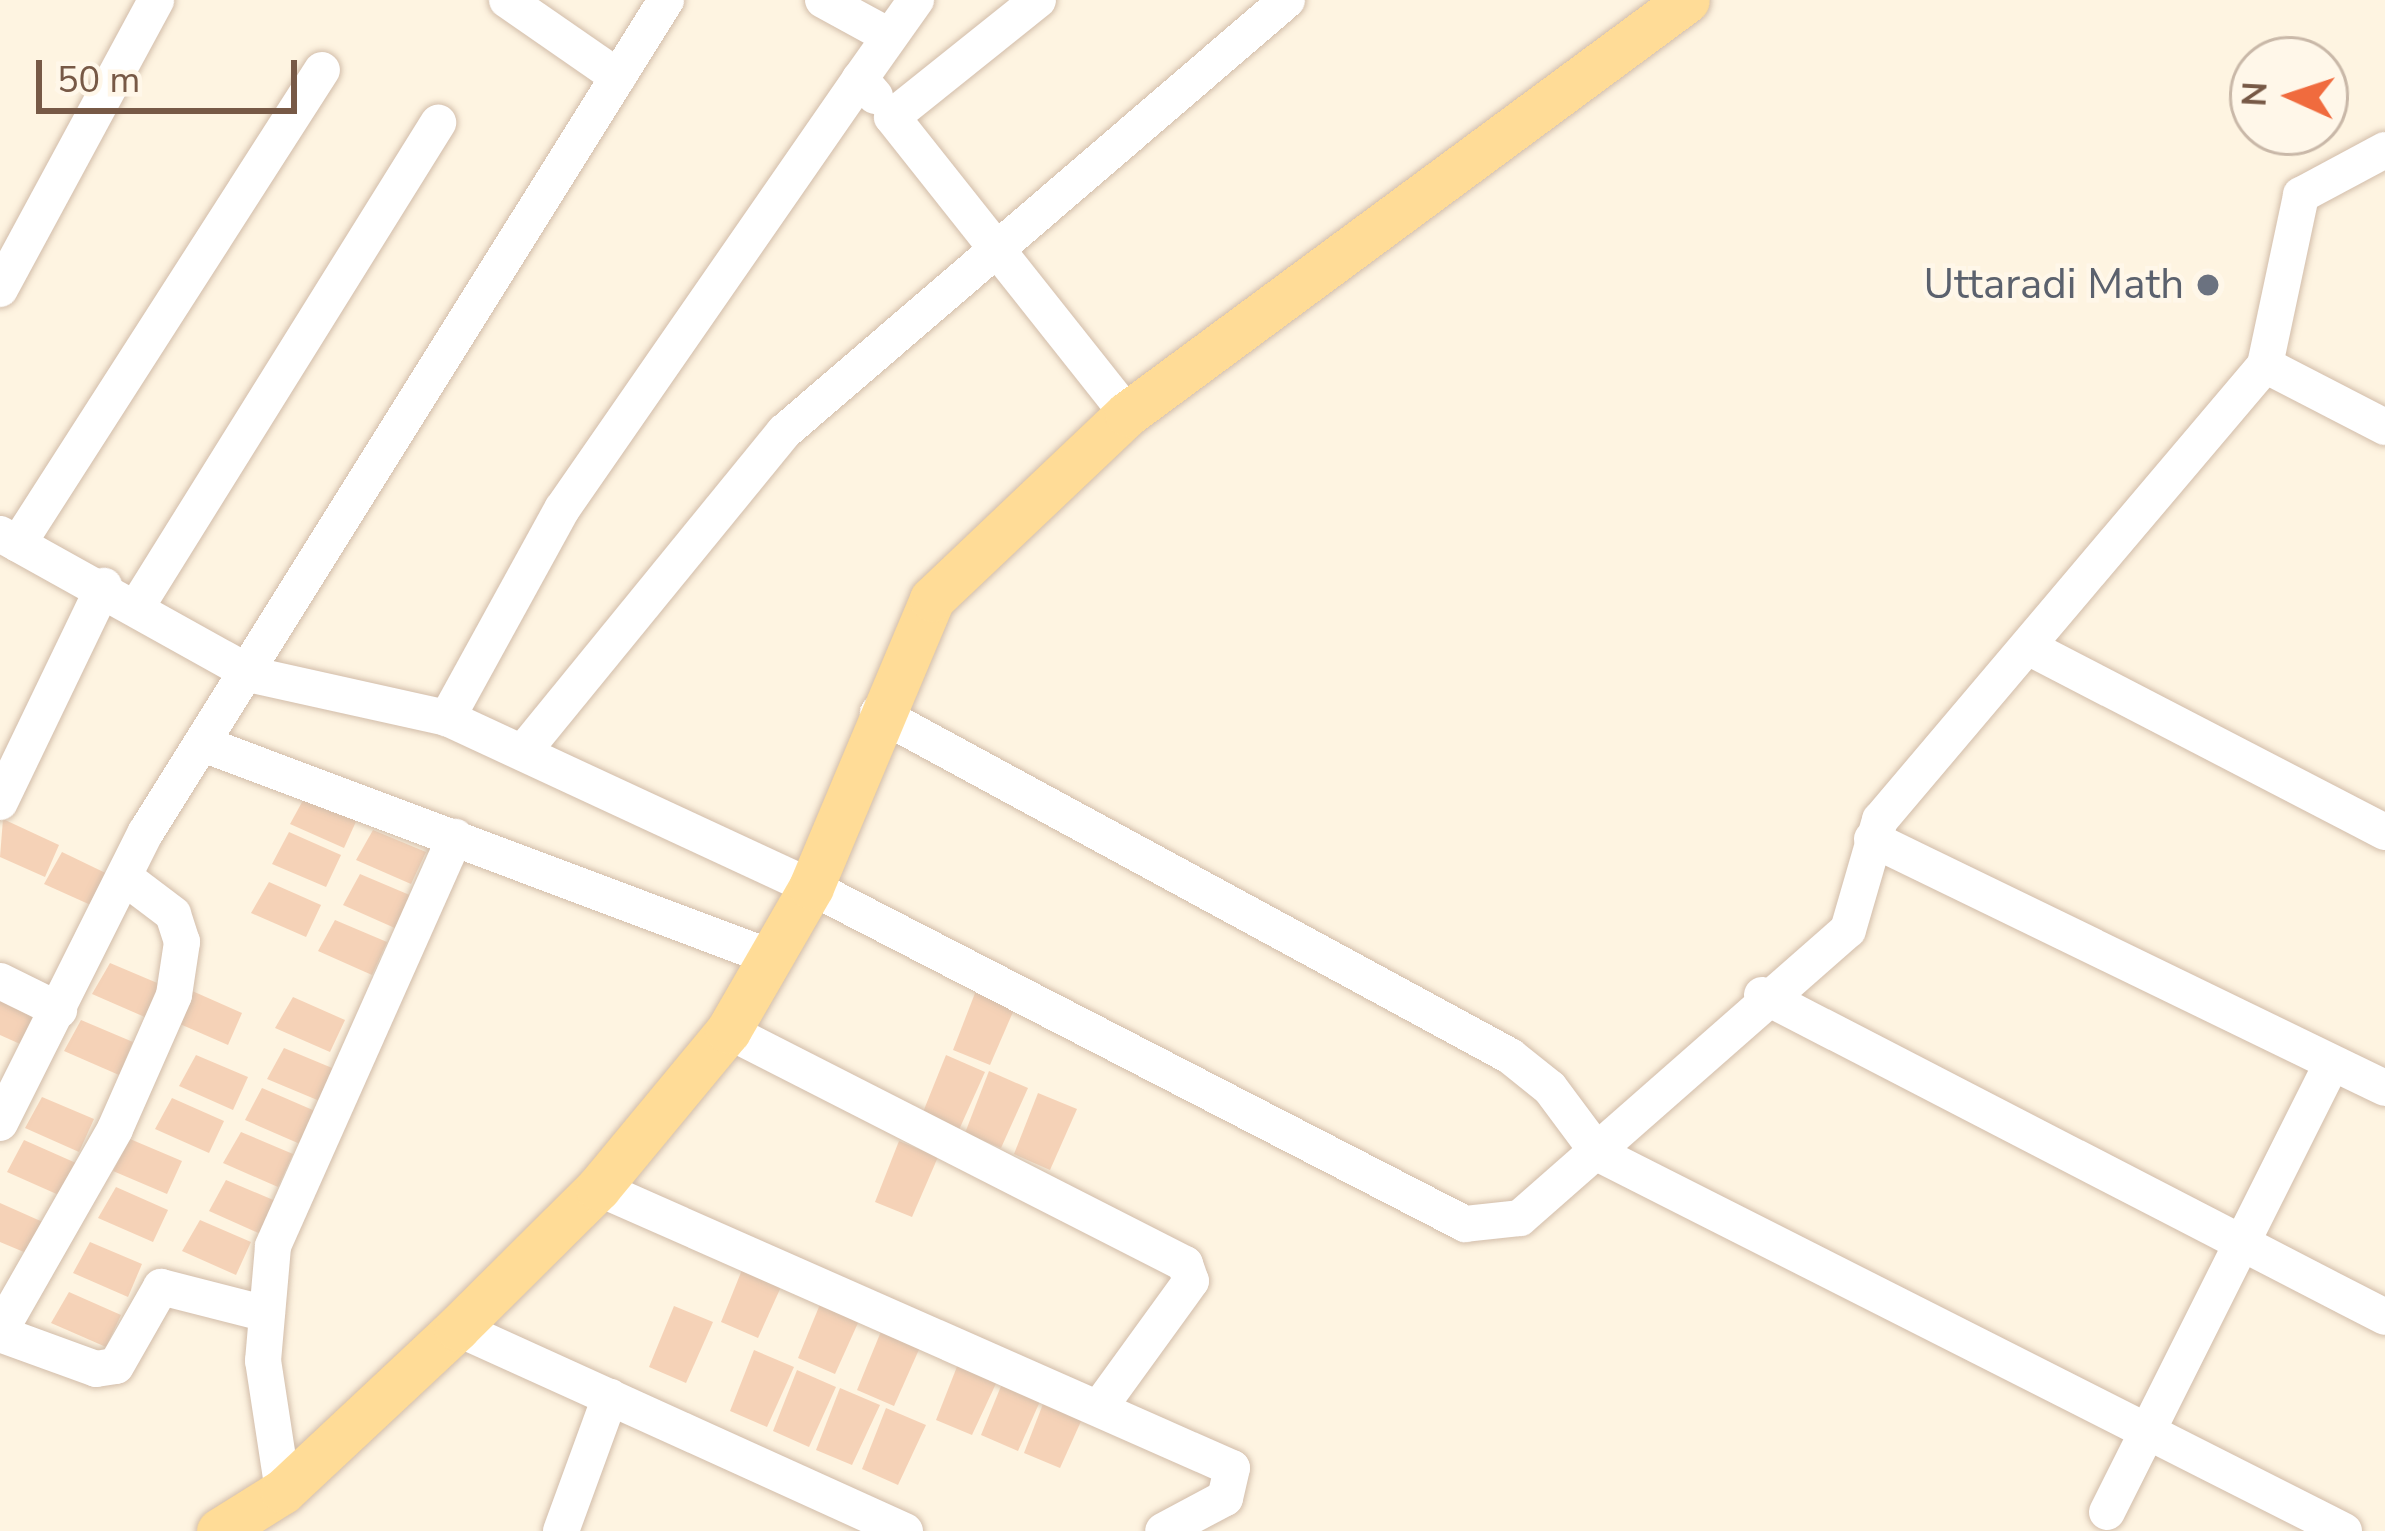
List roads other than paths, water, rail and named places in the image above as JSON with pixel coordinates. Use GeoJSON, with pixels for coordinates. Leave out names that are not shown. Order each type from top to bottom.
{"type":"FeatureCollection","features":[{"type":"Feature","properties":{"kind":"main road"},"geometry":{"type":"LineString","coordinates":[[218,1531],[283,1491],[457,1328],[598,1188],[728,1031],[811,887],[878,713],[932,599],[1127,414],[1687,0]]}},
{"type":"Feature","properties":{"kind":"street"},"geometry":{"type":"LineString","coordinates":[[0,289],[156,0]]}},
{"type":"Feature","properties":{"kind":"street"},"geometry":{"type":"LineString","coordinates":[[507,0],[618,76]]}},
{"type":"Feature","properties":{"kind":"street"},"geometry":{"type":"LineString","coordinates":[[0,1123],[124,877],[203,744],[253,675],[665,0]]}},
{"type":"Feature","properties":{"kind":"street"},"geometry":{"type":"LineString","coordinates":[[823,0],[889,36]]}},
{"type":"Feature","properties":{"kind":"street"},"geometry":{"type":"LineString","coordinates":[[447,718],[562,509],[916,0]]}},
{"type":"Feature","properties":{"kind":"street"},"geometry":{"type":"LineString","coordinates":[[892,117],[1038,0]]}},
{"type":"Feature","properties":{"kind":"street"},"geometry":{"type":"LineString","coordinates":[[524,752],[784,432],[994,243],[1287,0]]}},
{"type":"Feature","properties":{"kind":"street"},"geometry":{"type":"LineString","coordinates":[[322,70],[9,539],[139,603],[253,675],[447,718],[811,887],[1452,1220],[1520,1218],[1599,1154],[1762,995],[1848,930],[1872,838],[2265,365],[2301,195],[2385,150]]}},
{"type":"Feature","properties":{"kind":"street"},"geometry":{"type":"LineString","coordinates":[[860,79],[1127,414]]}},
{"type":"Feature","properties":{"kind":"street"},"geometry":{"type":"LineString","coordinates":[[139,603],[438,123]]}},
{"type":"Feature","properties":{"kind":"street"},"geometry":{"type":"LineString","coordinates":[[2265,365],[2385,427]]}},
{"type":"Feature","properties":{"kind":"street"},"geometry":{"type":"LineString","coordinates":[[0,802],[104,586]]}},
{"type":"Feature","properties":{"kind":"street"},"geometry":{"type":"LineString","coordinates":[[2028,647],[2385,832]]}},
{"type":"Feature","properties":{"kind":"street"},"geometry":{"type":"LineString","coordinates":[[878,713],[1510,1056],[1550,1088],[1599,1154],[2344,1531]]}},
{"type":"Feature","properties":{"kind":"street"},"geometry":{"type":"LineString","coordinates":[[203,744],[770,957]]}},
{"type":"Feature","properties":{"kind":"street"},"geometry":{"type":"LineString","coordinates":[[283,1491],[262,1361],[273,1246],[455,837]]}},
{"type":"Feature","properties":{"kind":"street"},"geometry":{"type":"LineString","coordinates":[[1872,838],[2385,1088]]}},
{"type":"Feature","properties":{"kind":"street"},"geometry":{"type":"LineString","coordinates":[[124,877],[173,914],[182,942],[174,995],[115,1130],[0,1332],[96,1370],[116,1366],[161,1287],[267,1314]]}},
{"type":"Feature","properties":{"kind":"street"},"geometry":{"type":"LineString","coordinates":[[0,981],[58,1010]]}},
{"type":"Feature","properties":{"kind":"street"},"geometry":{"type":"LineString","coordinates":[[1762,995],[2385,1317]]}},
{"type":"Feature","properties":{"kind":"street"},"geometry":{"type":"LineString","coordinates":[[728,1031],[1185,1264],[1192,1280],[1099,1408]]}},
{"type":"Feature","properties":{"kind":"street"},"geometry":{"type":"LineString","coordinates":[[2107,1512],[2237,1240],[2332,1063]]}},
{"type":"Feature","properties":{"kind":"street"},"geometry":{"type":"LineString","coordinates":[[598,1188],[1232,1468],[1225,1498],[1163,1531]]}},
{"type":"Feature","properties":{"kind":"street"},"geometry":{"type":"LineString","coordinates":[[457,1328],[905,1531]]}},
{"type":"Feature","properties":{"kind":"street"},"geometry":{"type":"LineString","coordinates":[[562,1531],[610,1397]]}},
{"type":"Feature","properties":{"kind":"place","name":"Uttaradi Math"},"geometry":{"type":"Point","coordinates":[2208,285]}}]}
